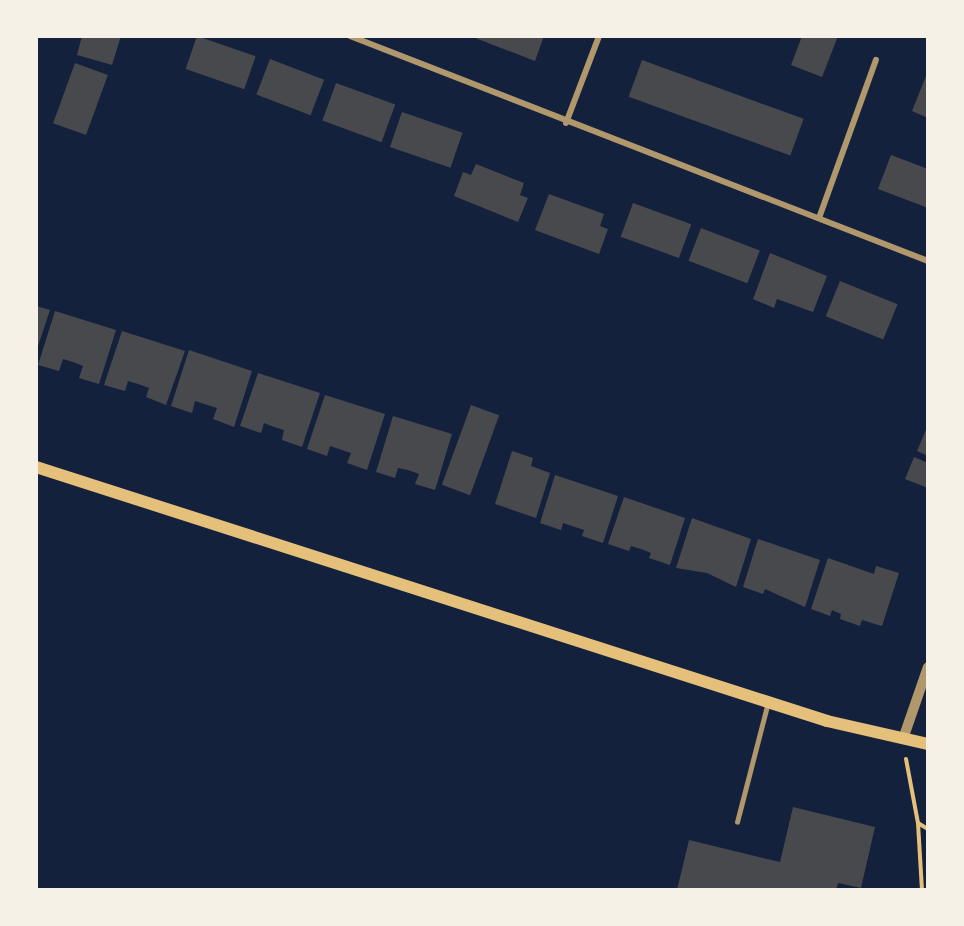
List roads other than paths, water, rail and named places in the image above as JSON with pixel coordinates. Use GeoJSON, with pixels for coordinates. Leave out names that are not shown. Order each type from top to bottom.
{"type":"FeatureCollection","features":[{"type":"Feature","properties":{"kind":"main road"},"geometry":{"type":"LineString","coordinates":[[36,467],[768,702],[928,744]]}},
{"type":"Feature","properties":{"kind":"street"},"geometry":{"type":"LineString","coordinates":[[350,36],[566,123],[928,261]]}},
{"type":"Feature","properties":{"kind":"street"},"geometry":{"type":"LineString","coordinates":[[566,123],[599,36]]}},
{"type":"Feature","properties":{"kind":"street"},"geometry":{"type":"LineString","coordinates":[[819,218],[876,60]]}},
{"type":"Feature","properties":{"kind":"street"},"geometry":{"type":"LineString","coordinates":[[903,739],[928,668]]}},
{"type":"Feature","properties":{"kind":"lane"},"geometry":{"type":"LineString","coordinates":[[737,822],[768,702]]}}]}
